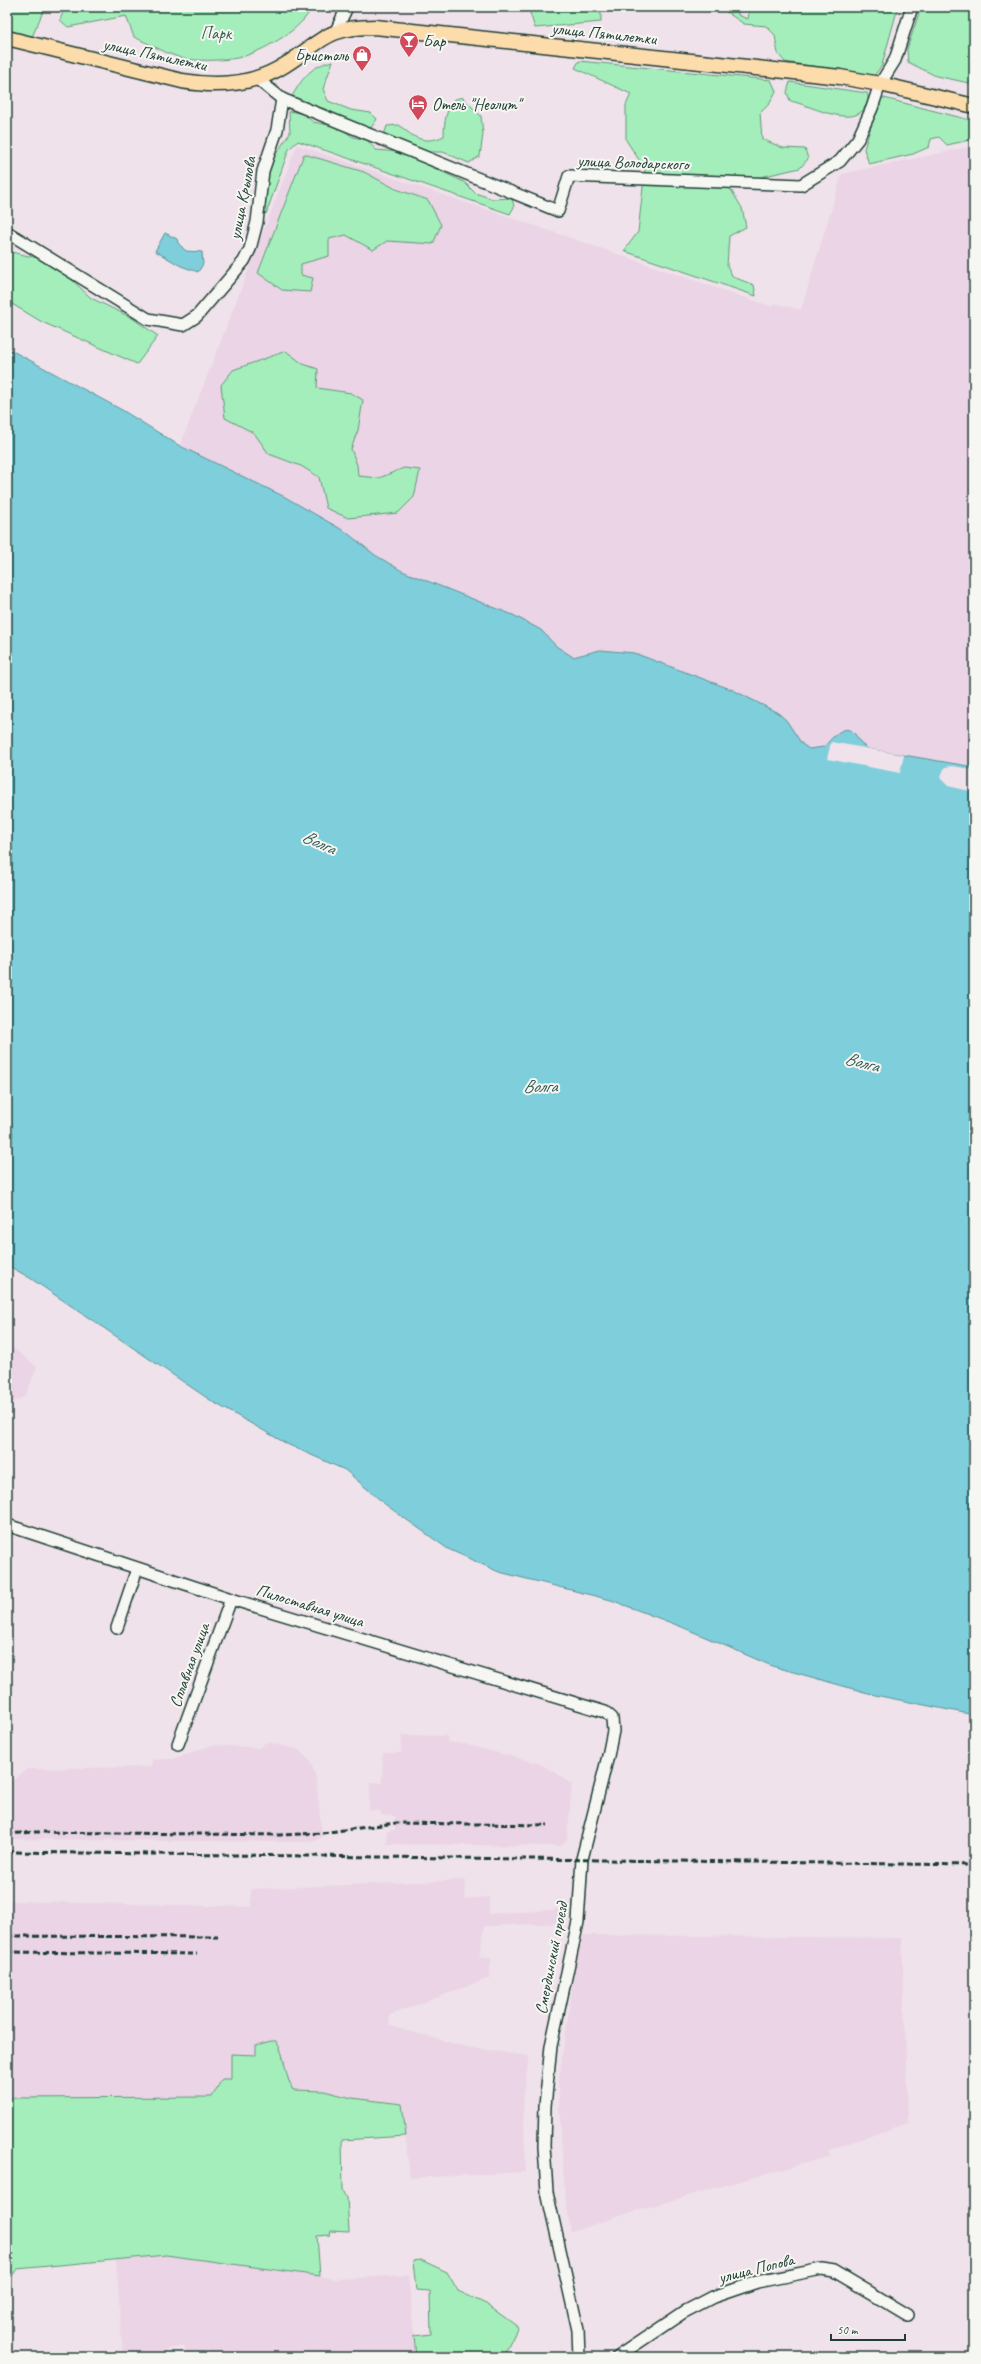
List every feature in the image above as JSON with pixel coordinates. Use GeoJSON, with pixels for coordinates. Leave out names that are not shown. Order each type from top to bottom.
{"type":"FeatureCollection","features":[{"type":"Feature","properties":{"kind":"main road","name":"улица Пятилетки"},"geometry":{"type":"LineString","coordinates":[[7,38],[196,83],[225,84],[256,78],[285,65],[314,43],[336,31],[360,27],[389,28],[805,73],[880,84],[974,106]]}},
{"type":"Feature","properties":{"kind":"street"},"geometry":{"type":"LineString","coordinates":[[336,31],[347,7]]}},
{"type":"Feature","properties":{"kind":"street"},"geometry":{"type":"LineString","coordinates":[[880,84],[896,60],[912,7]]}},
{"type":"Feature","properties":{"kind":"street"},"geometry":{"type":"LineString","coordinates":[[256,78],[282,99]]}},
{"type":"Feature","properties":{"kind":"street","name":"улица Володарского"},"geometry":{"type":"LineString","coordinates":[[282,99],[558,211],[569,176],[801,185],[840,161],[858,139],[872,108],[880,84]]}},
{"type":"Feature","properties":{"kind":"street","name":"улица Крылова"},"geometry":{"type":"LineString","coordinates":[[7,232],[148,319],[183,325],[197,316],[244,261],[254,238],[263,171],[277,130],[282,99]]}},
{"type":"Feature","properties":{"kind":"street","name":"Пилоставная улица"},"geometry":{"type":"LineString","coordinates":[[7,1525],[137,1569],[605,1712]]}},
{"type":"Feature","properties":{"kind":"street"},"geometry":{"type":"LineString","coordinates":[[117,1628],[137,1569]]}},
{"type":"Feature","properties":{"kind":"street","name":"Сплавная улица"},"geometry":{"type":"LineString","coordinates":[[178,1744],[231,1598]]}},
{"type":"Feature","properties":{"kind":"street","name":"Смердинский проезд"},"geometry":{"type":"LineString","coordinates":[[579,2357],[578,2330],[548,2192],[544,2146],[549,2059],[578,1922],[586,1842],[613,1731],[612,1718],[605,1712]]}},
{"type":"Feature","properties":{"kind":"street","name":"улица Попова"},"geometry":{"type":"LineString","coordinates":[[617,2357],[684,2312],[713,2297],[757,2282],[822,2269],[834,2271],[908,2315]]}},
{"type":"Feature","properties":{"kind":"shaded area"},"geometry":{"type":"Polygon","coordinates":[[[297,145],[773,307],[774,303],[801,310],[842,174],[974,146],[974,767],[868,749],[859,743],[853,732],[832,737],[824,747],[816,750],[809,749],[802,744],[786,720],[778,713],[733,690],[634,653],[600,650],[573,657],[556,646],[541,630],[471,598],[402,571],[375,555],[346,532],[285,497],[180,446],[297,145]]]}},
{"type":"Feature","properties":{"kind":"shaded area"},"geometry":{"type":"Polygon","coordinates":[[[7,1343],[37,1367],[25,1396],[12,1403],[7,1413],[7,1343]]]}},
{"type":"Feature","properties":{"kind":"shaded area"},"geometry":{"type":"Polygon","coordinates":[[[402,1735],[448,1736],[448,1742],[464,1744],[540,1764],[559,1775],[572,1785],[567,1839],[561,1846],[387,1844],[387,1831],[395,1830],[395,1816],[381,1815],[381,1811],[369,1810],[370,1782],[382,1783],[383,1753],[401,1753],[402,1735]]]}},
{"type":"Feature","properties":{"kind":"shaded area"},"geometry":{"type":"Polygon","coordinates":[[[266,1742],[299,1750],[310,1761],[316,1778],[322,1837],[312,1842],[7,1839],[7,1788],[9,1784],[27,1769],[151,1767],[152,1760],[173,1759],[212,1745],[259,1748],[266,1742]]]}},
{"type":"Feature","properties":{"kind":"shaded area"},"geometry":{"type":"Polygon","coordinates":[[[466,1880],[465,1899],[489,1897],[489,1914],[566,1909],[565,1923],[485,1926],[479,1957],[491,1959],[489,1978],[390,2015],[389,2026],[467,2047],[529,2056],[523,2100],[526,2172],[410,2178],[402,2104],[352,2098],[324,2091],[292,2090],[286,2079],[287,2071],[271,2041],[256,2045],[256,2055],[231,2079],[222,2079],[212,2097],[7,2098],[7,1901],[251,1907],[251,1889],[466,1880]]]}},
{"type":"Feature","properties":{"kind":"shaded area"},"geometry":{"type":"Polygon","coordinates":[[[584,1935],[902,1938],[908,2123],[828,2150],[830,2156],[644,2208],[571,2232],[565,2197],[558,2085],[578,1949],[584,1935]]]}},
{"type":"Feature","properties":{"kind":"shaded area"},"geometry":{"type":"Polygon","coordinates":[[[166,2255],[338,2279],[408,2275],[416,2357],[210,2357],[208,2350],[186,2354],[185,2346],[162,2350],[163,2357],[123,2357],[116,2259],[166,2255]]]}},
{"type":"Feature","properties":{"kind":"green space"},"geometry":{"type":"Polygon","coordinates":[[[7,7],[45,7],[32,37],[7,30],[7,7]]]}},
{"type":"Feature","properties":{"kind":"green space","name":"Парк"},"geometry":{"type":"Polygon","coordinates":[[[65,7],[312,7],[301,23],[283,37],[264,48],[239,58],[192,60],[167,53],[134,37],[126,16],[68,27],[60,20],[65,7]]]}},
{"type":"Feature","properties":{"kind":"green space"},"geometry":{"type":"Polygon","coordinates":[[[533,7],[601,7],[601,22],[535,28],[530,13],[533,7]]]}},
{"type":"Feature","properties":{"kind":"green space"},"geometry":{"type":"Polygon","coordinates":[[[726,7],[738,7],[738,15],[748,19],[750,7],[898,7],[882,65],[874,76],[785,62],[778,54],[775,35],[766,26],[744,24],[725,11],[726,7]]]}},
{"type":"Feature","properties":{"kind":"green space"},"geometry":{"type":"Polygon","coordinates":[[[921,7],[974,7],[974,84],[936,76],[908,62],[907,49],[921,7]]]}},
{"type":"Feature","properties":{"kind":"green space"},"geometry":{"type":"Polygon","coordinates":[[[333,61],[323,89],[328,101],[351,110],[371,113],[377,119],[371,128],[348,122],[325,109],[291,98],[308,74],[318,66],[333,61]]]}},
{"type":"Feature","properties":{"kind":"green space"},"geometry":{"type":"Polygon","coordinates":[[[579,61],[771,80],[776,91],[770,103],[760,113],[762,139],[783,148],[805,149],[808,159],[800,168],[765,176],[730,188],[742,208],[746,227],[729,236],[727,266],[733,277],[754,285],[756,296],[624,251],[638,232],[645,169],[626,140],[626,105],[631,94],[575,68],[579,61]]]}},
{"type":"Feature","properties":{"kind":"green space"},"geometry":{"type":"Polygon","coordinates":[[[790,82],[867,93],[867,104],[859,113],[850,116],[840,116],[829,113],[790,101],[787,92],[790,82]]]}},
{"type":"Feature","properties":{"kind":"green space"},"geometry":{"type":"Polygon","coordinates":[[[462,97],[481,116],[483,134],[480,156],[469,163],[443,152],[427,152],[384,135],[387,126],[399,125],[420,139],[431,140],[444,136],[444,126],[451,104],[453,100],[462,97]]]}},
{"type":"Feature","properties":{"kind":"green space"},"geometry":{"type":"Polygon","coordinates":[[[880,97],[974,121],[974,139],[947,145],[939,137],[931,139],[929,147],[913,154],[869,164],[864,149],[880,97]]]}},
{"type":"Feature","properties":{"kind":"green space"},"geometry":{"type":"Polygon","coordinates":[[[289,111],[304,114],[313,122],[339,127],[353,137],[367,140],[376,150],[399,152],[415,159],[464,182],[475,193],[493,199],[512,198],[514,207],[510,214],[298,141],[289,149],[266,214],[262,207],[268,166],[290,133],[289,111]]]}},
{"type":"Feature","properties":{"kind":"green space"},"geometry":{"type":"Polygon","coordinates":[[[304,154],[364,172],[396,189],[428,200],[441,225],[433,244],[387,241],[373,250],[346,235],[329,239],[329,256],[301,264],[301,275],[313,278],[310,292],[282,290],[258,273],[304,154]]]}},
{"type":"Feature","properties":{"kind":"green space"},"geometry":{"type":"Polygon","coordinates":[[[7,251],[42,259],[70,278],[91,298],[132,318],[158,336],[137,364],[42,322],[7,301],[7,251]]]}},
{"type":"Feature","properties":{"kind":"green space"},"geometry":{"type":"Polygon","coordinates":[[[286,351],[303,364],[318,369],[317,388],[351,393],[363,400],[358,430],[351,449],[357,465],[358,476],[379,478],[404,468],[420,470],[414,497],[398,513],[348,518],[326,508],[319,477],[301,466],[269,454],[254,433],[225,418],[221,385],[233,370],[286,351]]]}},
{"type":"Feature","properties":{"kind":"green space"},"geometry":{"type":"Polygon","coordinates":[[[276,2041],[282,2053],[288,2078],[293,2090],[324,2091],[352,2098],[402,2104],[406,2136],[342,2140],[343,2190],[347,2198],[349,2232],[331,2231],[330,2235],[317,2236],[320,2276],[166,2255],[17,2269],[7,2283],[7,2098],[212,2097],[222,2079],[231,2079],[231,2054],[256,2055],[256,2045],[276,2041]]]}},
{"type":"Feature","properties":{"kind":"green space"},"geometry":{"type":"Polygon","coordinates":[[[421,2260],[447,2272],[458,2291],[486,2304],[518,2327],[503,2357],[416,2357],[414,2336],[431,2334],[430,2291],[416,2290],[413,2261],[421,2260]]]}},
{"type":"Feature","properties":{"kind":"water"},"geometry":{"type":"Polygon","coordinates":[[[165,233],[177,239],[178,243],[186,251],[202,252],[203,264],[198,272],[181,266],[155,251],[165,233]]]}},
{"type":"Feature","properties":{"kind":"water","name":"Волга"},"geometry":{"type":"Polygon","coordinates":[[[7,348],[122,410],[180,446],[285,497],[346,532],[375,555],[402,571],[513,615],[541,630],[556,646],[573,657],[600,650],[634,653],[733,690],[778,713],[786,720],[802,744],[809,749],[824,747],[841,731],[849,730],[853,732],[868,749],[974,767],[974,1715],[875,1695],[772,1666],[682,1627],[611,1600],[499,1572],[448,1549],[386,1505],[345,1470],[289,1445],[213,1402],[30,1278],[7,1265],[7,348]]]}},
{"type":"Feature","properties":{"kind":"pier"},"geometry":{"type":"Polygon","coordinates":[[[831,742],[904,755],[900,773],[827,759],[831,742]]]}},
{"type":"Feature","properties":{"kind":"pier"},"geometry":{"type":"Polygon","coordinates":[[[953,766],[974,770],[974,792],[948,786],[940,778],[945,767],[953,766]]]}},
{"type":"Feature","properties":{"kind":"railway"},"geometry":{"type":"LineString","coordinates":[[7,1834],[35,1832],[280,1835],[322,1833],[396,1823],[548,1825]]}},
{"type":"Feature","properties":{"kind":"railway"},"geometry":{"type":"LineString","coordinates":[[7,1852],[974,1865]]}},
{"type":"Feature","properties":{"kind":"railway"},"geometry":{"type":"LineString","coordinates":[[7,1936],[218,1937]]}},
{"type":"Feature","properties":{"kind":"railway"},"geometry":{"type":"LineString","coordinates":[[7,1952],[197,1954]]}},
{"type":"Feature","properties":{"kind":"place","name":"Бар"},"geometry":{"type":"Point","coordinates":[409,58]}},
{"type":"Feature","properties":{"kind":"place","name":"Бристоль"},"geometry":{"type":"Point","coordinates":[362,72]}},
{"type":"Feature","properties":{"kind":"place","name":"Отель \"Неолит\""},"geometry":{"type":"Point","coordinates":[418,121]}}]}
